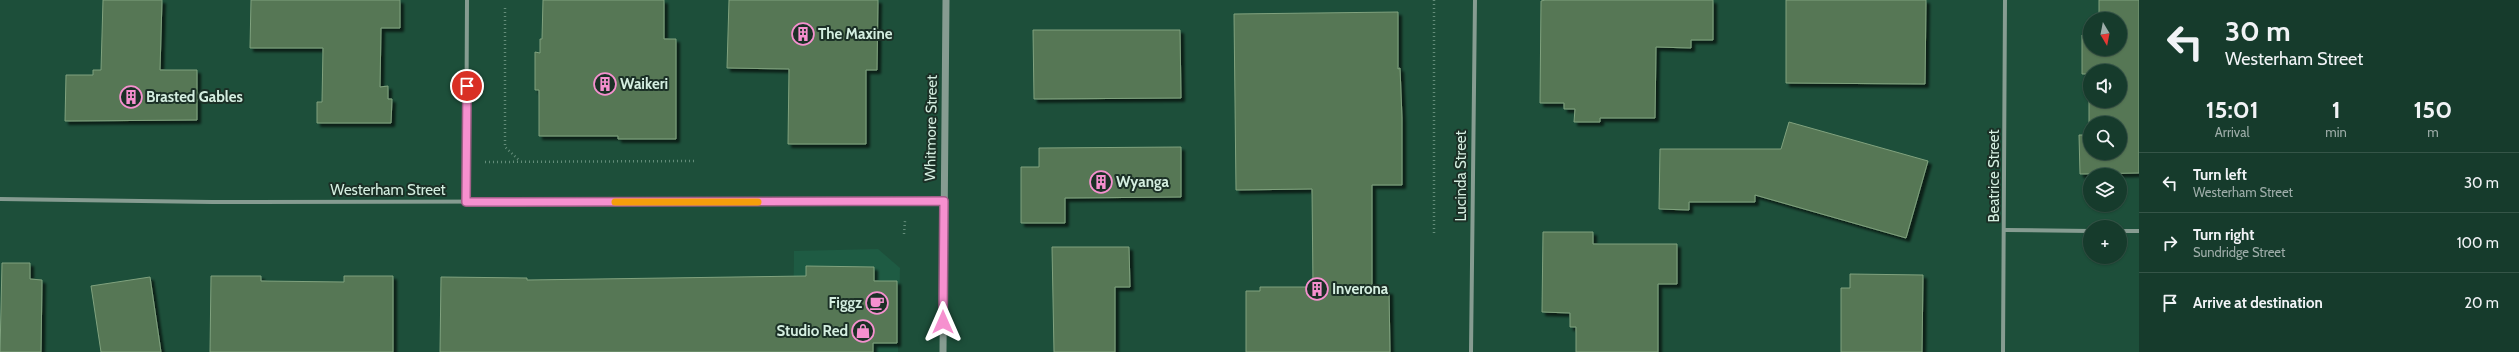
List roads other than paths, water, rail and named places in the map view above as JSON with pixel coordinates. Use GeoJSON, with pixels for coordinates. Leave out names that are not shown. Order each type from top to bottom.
{"type":"FeatureCollection","features":[{"type":"Feature","properties":{"kind":"street"},"geometry":{"type":"LineString","coordinates":[[466,202],[467,0]]}},
{"type":"Feature","properties":{"kind":"street","name":"Whitmore Street"},"geometry":{"type":"LineString","coordinates":[[943,352],[946,0]]}},
{"type":"Feature","properties":{"kind":"street","name":"Lucinda Street"},"geometry":{"type":"LineString","coordinates":[[1472,352],[1475,0]]}},
{"type":"Feature","properties":{"kind":"street","name":"Beatrice Street"},"geometry":{"type":"LineString","coordinates":[[2003,352],[2006,230],[2005,0]]}},
{"type":"Feature","properties":{"kind":"street","name":"Westerham Street"},"geometry":{"type":"LineString","coordinates":[[0,199],[212,202],[944,201]]}},
{"type":"Feature","properties":{"kind":"street"},"geometry":{"type":"LineString","coordinates":[[2006,230],[2083,231]]}},
{"type":"Feature","properties":{"kind":"street"},"geometry":{"type":"LineString","coordinates":[[2127,231],[2139,231]]}},
{"type":"Feature","properties":{"kind":"place","name":"The Maxine"},"geometry":{"type":"Point","coordinates":[803,34]}},
{"type":"Feature","properties":{"kind":"place","name":"Waikeri"},"geometry":{"type":"Point","coordinates":[605,84]}},
{"type":"Feature","properties":{"kind":"place","name":"Brasted Gables"},"geometry":{"type":"Point","coordinates":[131,97]}},
{"type":"Feature","properties":{"kind":"place","name":"Wyanga"},"geometry":{"type":"Point","coordinates":[1101,182]}},
{"type":"Feature","properties":{"kind":"place","name":"Inverona"},"geometry":{"type":"Point","coordinates":[1317,289]}},
{"type":"Feature","properties":{"kind":"place","name":"Figgz"},"geometry":{"type":"Point","coordinates":[877,303]}},
{"type":"Feature","properties":{"kind":"place","name":"Studio Red"},"geometry":{"type":"Point","coordinates":[863,331]}}]}
